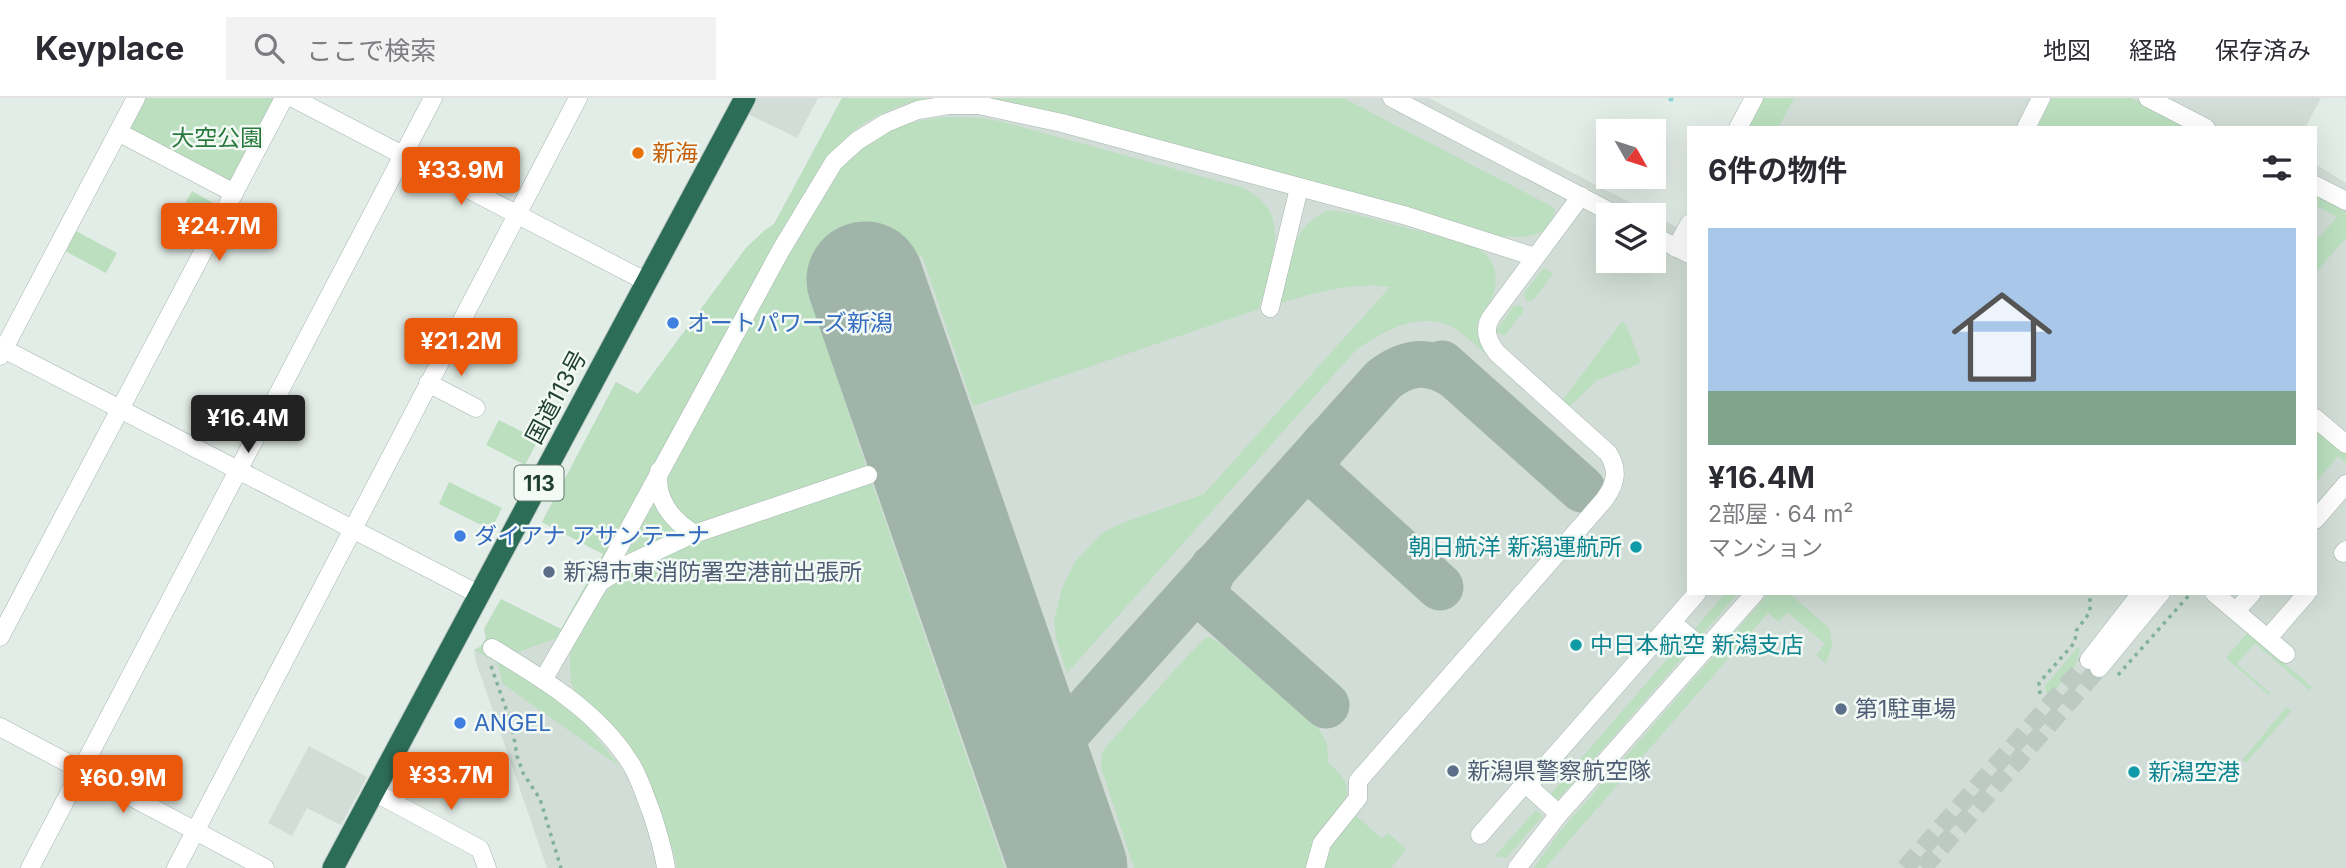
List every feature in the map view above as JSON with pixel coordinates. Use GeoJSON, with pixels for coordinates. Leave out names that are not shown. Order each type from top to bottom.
{"type":"FeatureCollection","features":[{"type":"Feature","properties":{"kind":"highway","name":"国道113号"},"geometry":{"type":"LineString","coordinates":[[333,868],[745,98]]}},
{"type":"Feature","properties":{"kind":"street"},"geometry":{"type":"LineString","coordinates":[[136,98],[1,351],[480,595]]}},
{"type":"Feature","properties":{"kind":"street"},"geometry":{"type":"LineString","coordinates":[[0,637],[284,98]]}},
{"type":"Feature","properties":{"kind":"street"},"geometry":{"type":"LineString","coordinates":[[293,98],[647,282]]}},
{"type":"Feature","properties":{"kind":"street"},"geometry":{"type":"LineString","coordinates":[[30,868],[433,98]]}},
{"type":"Feature","properties":{"kind":"street"},"geometry":{"type":"LineString","coordinates":[[176,868],[578,98]]}},
{"type":"Feature","properties":{"kind":"street"},"geometry":{"type":"LineString","coordinates":[[1392,98],[1596,204]]}},
{"type":"Feature","properties":{"kind":"street"},"geometry":{"type":"LineString","coordinates":[[1739,126],[1754,98]]}},
{"type":"Feature","properties":{"kind":"street"},"geometry":{"type":"LineString","coordinates":[[2027,126],[2041,98]]}},
{"type":"Feature","properties":{"kind":"street"},"geometry":{"type":"LineString","coordinates":[[2148,98],[2202,126]]}},
{"type":"Feature","properties":{"kind":"street"},"geometry":{"type":"LineString","coordinates":[[543,680],[817,189],[834,162],[858,141],[886,123],[918,110],[948,105],[979,105],[1062,123],[1407,216],[1535,257]]}},
{"type":"Feature","properties":{"kind":"street"},"geometry":{"type":"LineString","coordinates":[[118,132],[234,193]]}},
{"type":"Feature","properties":{"kind":"street"},"geometry":{"type":"LineString","coordinates":[[2317,186],[2346,201]]}},
{"type":"Feature","properties":{"kind":"street"},"geometry":{"type":"LineString","coordinates":[[1269,308],[1299,188]]}},
{"type":"Feature","properties":{"kind":"street"},"geometry":{"type":"LineString","coordinates":[[1315,868],[1322,843],[1358,798],[1358,781],[1604,500],[1614,483],[1615,466],[1608,453],[1497,354],[1489,341],[1487,324],[1581,196]]}},
{"type":"Feature","properties":{"kind":"street"},"geometry":{"type":"LineString","coordinates":[[1666,242],[1683,251],[1687,233]]}},
{"type":"Feature","properties":{"kind":"street"},"geometry":{"type":"LineString","coordinates":[[428,383],[475,408]]}},
{"type":"Feature","properties":{"kind":"street"},"geometry":{"type":"LineString","coordinates":[[2317,420],[2346,444]]}},
{"type":"Feature","properties":{"kind":"street"},"geometry":{"type":"LineString","coordinates":[[660,470],[658,483],[663,502],[678,522],[695,534]]}},
{"type":"Feature","properties":{"kind":"street"},"geometry":{"type":"LineString","coordinates":[[600,582],[629,564],[695,534],[868,475]]}},
{"type":"Feature","properties":{"kind":"street"},"geometry":{"type":"LineString","coordinates":[[2317,518],[2346,484]]}},
{"type":"Feature","properties":{"kind":"street"},"geometry":{"type":"LineString","coordinates":[[1480,835],[1522,787],[1528,786],[1695,595]]}},
{"type":"Feature","properties":{"kind":"street"},"geometry":{"type":"LineString","coordinates":[[1517,868],[1559,814],[1753,595]]}},
{"type":"Feature","properties":{"kind":"street"},"geometry":{"type":"LineString","coordinates":[[2094,664],[2154,595]]}},
{"type":"Feature","properties":{"kind":"street"},"geometry":{"type":"LineString","coordinates":[[2216,595],[2286,654]]}},
{"type":"Feature","properties":{"kind":"street"},"geometry":{"type":"LineString","coordinates":[[2236,611],[2250,595]]}},
{"type":"Feature","properties":{"kind":"street"},"geometry":{"type":"LineString","coordinates":[[2268,638],[2305,595]]}},
{"type":"Feature","properties":{"kind":"street"},"geometry":{"type":"LineString","coordinates":[[1672,622],[1705,650]]}},
{"type":"Feature","properties":{"kind":"street"},"geometry":{"type":"LineString","coordinates":[[492,648],[543,680],[610,736],[631,762],[657,828],[666,868]]}},
{"type":"Feature","properties":{"kind":"street"},"geometry":{"type":"LineString","coordinates":[[0,727],[265,868]]}},
{"type":"Feature","properties":{"kind":"street"},"geometry":{"type":"LineString","coordinates":[[1528,786],[1559,814]]}},
{"type":"Feature","properties":{"kind":"street"},"geometry":{"type":"LineString","coordinates":[[374,792],[480,849],[487,868]]}},
{"type":"Feature","properties":{"kind":"path"},"geometry":{"type":"LineString","coordinates":[[2040,694],[2039,683],[2075,642],[2076,631],[2090,612],[2090,595]]}},
{"type":"Feature","properties":{"kind":"path"},"geometry":{"type":"LineString","coordinates":[[2114,680],[2189,595]]}},
{"type":"Feature","properties":{"kind":"path"},"geometry":{"type":"LineString","coordinates":[[492,648],[489,659],[512,726],[517,756],[523,773],[540,799],[561,868]]}},
{"type":"Feature","properties":{"kind":"shaded area"},"geometry":{"type":"Polygon","coordinates":[[[757,98],[818,98],[797,138],[748,114],[757,98]]]}},
{"type":"Feature","properties":{"kind":"shaded area","name":"新潟空港"},"geometry":{"type":"Polygon","coordinates":[[[842,98],[1429,98],[1596,185],[1596,189],[1604,189],[1631,203],[1596,203],[1596,273],[1666,273],[1666,222],[1687,233],[1687,595],[2317,595],[2317,165],[2346,183],[2346,868],[547,868],[474,650],[483,644],[486,637],[484,629],[501,599],[561,629],[603,554],[542,522],[616,382],[638,394],[746,248],[774,224],[842,98]]]}},
{"type":"Feature","properties":{"kind":"shaded area"},"geometry":{"type":"Polygon","coordinates":[[[1760,98],[2321,98],[2306,126],[1746,126],[1760,98]]]}},
{"type":"Feature","properties":{"kind":"shaded area"},"geometry":{"type":"Polygon","coordinates":[[[309,746],[367,777],[341,825],[307,808],[292,836],[268,823],[309,746]]]}},
{"type":"Feature","properties":{"kind":"green space","name":"大空公園"},"geometry":{"type":"Polygon","coordinates":[[[136,98],[284,98],[234,193],[118,132],[136,98]]]}},
{"type":"Feature","properties":{"kind":"green space"},"geometry":{"type":"Polygon","coordinates":[[[842,98],[930,98],[892,109],[868,121],[847,136],[820,169],[795,210],[563,636],[518,652],[495,641],[510,665],[585,723],[619,766],[503,684],[497,662],[474,650],[480,648],[486,638],[484,629],[501,599],[561,629],[603,554],[542,522],[616,382],[638,394],[746,248],[774,224],[842,98]]]}},
{"type":"Feature","properties":{"kind":"green space"},"geometry":{"type":"Polygon","coordinates":[[[991,98],[1343,98],[1555,208],[1553,218],[1543,231],[1536,234],[1501,236],[991,98]]]}},
{"type":"Feature","properties":{"kind":"green space"},"geometry":{"type":"Polygon","coordinates":[[[1760,98],[1794,98],[1779,126],[1746,126],[1760,98]]]}},
{"type":"Feature","properties":{"kind":"green space"},"geometry":{"type":"Polygon","coordinates":[[[2052,98],[2131,98],[2189,126],[2038,126],[2052,98]]]}},
{"type":"Feature","properties":{"kind":"green space"},"geometry":{"type":"Polygon","coordinates":[[[945,117],[983,118],[1003,122],[1240,187],[1258,197],[1269,210],[1274,224],[1275,240],[1259,309],[973,406],[922,255],[810,296],[866,466],[692,526],[672,499],[668,483],[668,465],[836,172],[860,150],[885,134],[913,123],[945,117]]]}},
{"type":"Feature","properties":{"kind":"green space"},"geometry":{"type":"Polygon","coordinates":[[[192,191],[215,204],[202,228],[179,214],[192,191]]]}},
{"type":"Feature","properties":{"kind":"green space"},"geometry":{"type":"Polygon","coordinates":[[[2317,195],[2346,210],[2346,238],[2317,271],[2317,240],[2337,217],[2317,206],[2317,195]]]}},
{"type":"Feature","properties":{"kind":"green space"},"geometry":{"type":"Polygon","coordinates":[[[1330,210],[1471,245],[1486,254],[1496,276],[1494,293],[1477,326],[1485,353],[1454,328],[1429,321],[1390,330],[1356,350],[1067,673],[1054,622],[1062,588],[1075,562],[1100,535],[1117,525],[1204,494],[1390,287],[1348,287],[1277,304],[1288,262],[1299,236],[1317,216],[1330,210]]]}},
{"type":"Feature","properties":{"kind":"green space"},"geometry":{"type":"Polygon","coordinates":[[[76,231],[117,253],[106,273],[65,251],[76,231]]]}},
{"type":"Feature","properties":{"kind":"green space"},"geometry":{"type":"Polygon","coordinates":[[[1544,268],[1553,274],[1533,300],[1527,302],[1524,293],[1544,268]]]}},
{"type":"Feature","properties":{"kind":"green space"},"geometry":{"type":"Polygon","coordinates":[[[1514,306],[1523,307],[1522,313],[1504,336],[1496,331],[1514,306]]]}},
{"type":"Feature","properties":{"kind":"green space"},"geometry":{"type":"Polygon","coordinates":[[[1622,321],[1641,363],[1597,380],[1569,407],[1562,401],[1622,321]]]}},
{"type":"Feature","properties":{"kind":"green space"},"geometry":{"type":"Polygon","coordinates":[[[499,420],[538,440],[525,465],[486,445],[499,420]]]}},
{"type":"Feature","properties":{"kind":"green space"},"geometry":{"type":"Polygon","coordinates":[[[2317,430],[2346,454],[2346,463],[2338,456],[2317,481],[2317,430]]]}},
{"type":"Feature","properties":{"kind":"green space"},"geometry":{"type":"Polygon","coordinates":[[[871,480],[1005,868],[677,868],[658,804],[642,767],[621,737],[576,693],[571,683],[570,655],[591,609],[609,588],[630,571],[694,541],[871,480]]]}},
{"type":"Feature","properties":{"kind":"green space"},"geometry":{"type":"Polygon","coordinates":[[[449,482],[502,508],[491,530],[439,504],[449,482]]]}},
{"type":"Feature","properties":{"kind":"green space"},"geometry":{"type":"Polygon","coordinates":[[[657,499],[681,534],[627,554],[629,548],[657,499]]]}},
{"type":"Feature","properties":{"kind":"green space"},"geometry":{"type":"Polygon","coordinates":[[[1723,595],[1736,595],[1701,636],[1694,630],[1723,595]]]}},
{"type":"Feature","properties":{"kind":"green space"},"geometry":{"type":"Polygon","coordinates":[[[1767,595],[1791,595],[1830,629],[1832,645],[1826,664],[1816,655],[1825,644],[1787,612],[1779,622],[1768,613],[1545,868],[1534,868],[1557,835],[1767,595]]]}},
{"type":"Feature","properties":{"kind":"green space"},"geometry":{"type":"Polygon","coordinates":[[[2248,632],[2312,687],[2246,763],[2242,760],[2287,707],[2291,711],[2309,690],[2255,643],[2237,664],[2270,693],[2269,695],[2226,658],[2248,632]]]}},
{"type":"Feature","properties":{"kind":"green space"},"geometry":{"type":"Polygon","coordinates":[[[1209,637],[1318,728],[1327,743],[1328,763],[1345,782],[1345,798],[1317,834],[1309,868],[1134,868],[1101,767],[1101,756],[1105,748],[1190,653],[1209,637]]]}},
{"type":"Feature","properties":{"kind":"green space"},"geometry":{"type":"Polygon","coordinates":[[[1681,643],[1689,650],[1555,803],[1548,797],[1681,643]]]}},
{"type":"Feature","properties":{"kind":"green space"},"geometry":{"type":"Polygon","coordinates":[[[2078,647],[2080,649],[2075,666],[2048,698],[2045,686],[2078,647]]]}},
{"type":"Feature","properties":{"kind":"green space"},"geometry":{"type":"Polygon","coordinates":[[[1536,810],[1543,816],[1506,858],[1495,856],[1536,810]]]}},
{"type":"Feature","properties":{"kind":"green space"},"geometry":{"type":"Polygon","coordinates":[[[1353,813],[1382,839],[1388,833],[1406,849],[1391,868],[1322,868],[1326,852],[1353,813]]]}},
{"type":"Feature","properties":{"kind":"taxiway"},"geometry":{"type":"LineString","coordinates":[[1054,827],[1045,777],[1048,757],[1053,748],[1383,380],[1401,369],[1418,364],[1435,366],[1454,375]]}},
{"type":"Feature","properties":{"kind":"taxiway"},"geometry":{"type":"LineString","coordinates":[[1442,364],[1582,489]]}},
{"type":"Feature","properties":{"kind":"taxiway"},"geometry":{"type":"LineString","coordinates":[[1326,443],[1317,459],[1319,477],[1440,587]]}},
{"type":"Feature","properties":{"kind":"taxiway"},"geometry":{"type":"LineString","coordinates":[[1214,567],[1206,586],[1210,602],[1326,705]]}},
{"type":"Feature","properties":{"kind":"runway"},"geometry":{"type":"LineString","coordinates":[[865,280],[1069,868]]}},
{"type":"Feature","properties":{"kind":"tunnel"},"geometry":{"type":"LineString","coordinates":[[1905,868],[2089,660]]}},
{"type":"Feature","properties":{"kind":"tunnel"},"geometry":{"type":"LineString","coordinates":[[1923,868],[2099,668]]}},
{"type":"Feature","properties":{"kind":"place","name":"新海"},"geometry":{"type":"Point","coordinates":[638,153]}},
{"type":"Feature","properties":{"kind":"place","name":"オートパワーズ新潟"},"geometry":{"type":"Point","coordinates":[673,323]}},
{"type":"Feature","properties":{"kind":"place","name":"ダイアナ アサンテーナ"},"geometry":{"type":"Point","coordinates":[460,536]}},
{"type":"Feature","properties":{"kind":"place","name":"朝日航洋 新潟運航所"},"geometry":{"type":"Point","coordinates":[1636,547]}},
{"type":"Feature","properties":{"kind":"place","name":"新潟市東消防署空港前出張所"},"geometry":{"type":"Point","coordinates":[549,572]}},
{"type":"Feature","properties":{"kind":"place","name":"中日本航空 新潟支店"},"geometry":{"type":"Point","coordinates":[1576,645]}},
{"type":"Feature","properties":{"kind":"place","name":"第1駐車場"},"geometry":{"type":"Point","coordinates":[1841,709]}},
{"type":"Feature","properties":{"kind":"place","name":"ANGEL"},"geometry":{"type":"Point","coordinates":[460,723]}},
{"type":"Feature","properties":{"kind":"place","name":"新潟県警察航空隊"},"geometry":{"type":"Point","coordinates":[1453,771]}},
{"type":"Feature","properties":{"kind":"place","name":"新潟空港"},"geometry":{"type":"Point","coordinates":[2134,772]}}]}
